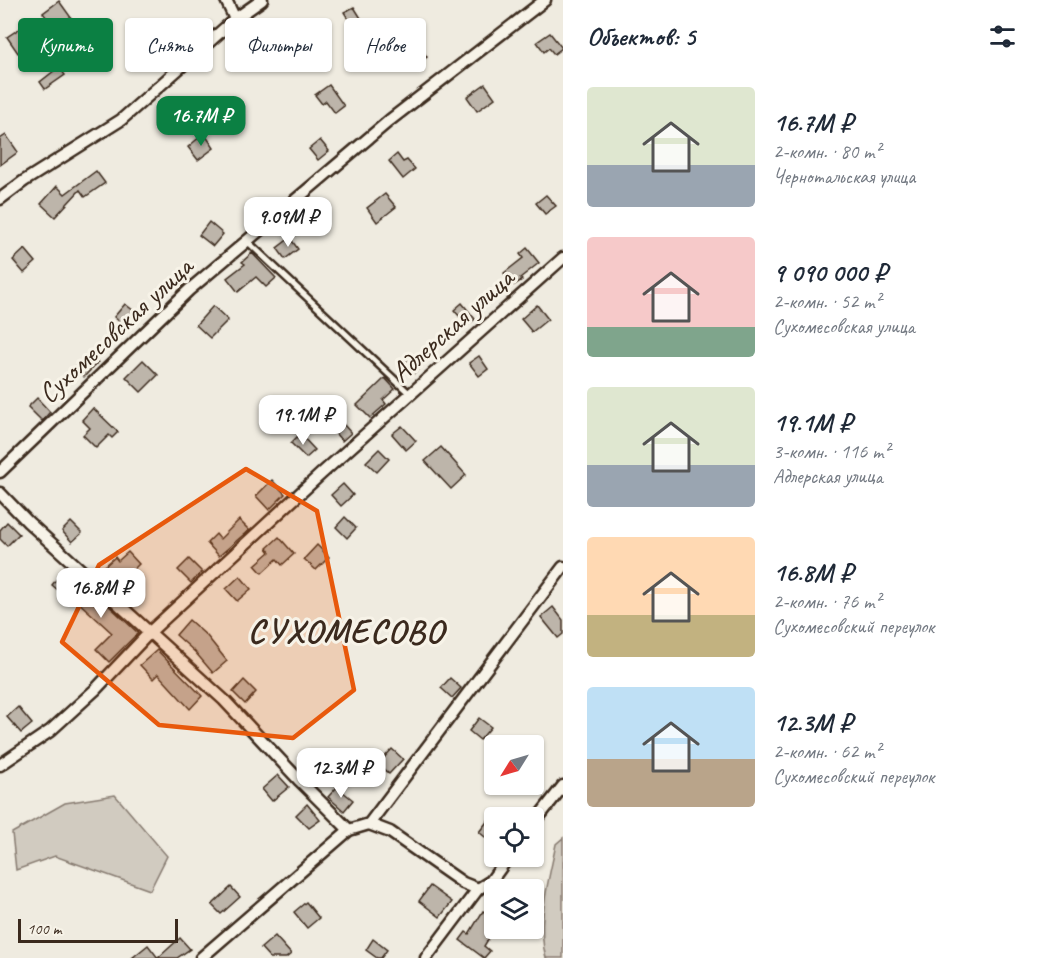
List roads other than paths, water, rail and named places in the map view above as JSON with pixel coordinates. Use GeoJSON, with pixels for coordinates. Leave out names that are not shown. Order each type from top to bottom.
{"type":"FeatureCollection","features":[{"type":"Feature","properties":{"kind":"street"},"geometry":{"type":"LineString","coordinates":[[225,0],[234,18]]}},
{"type":"Feature","properties":{"kind":"street"},"geometry":{"type":"LineString","coordinates":[[236,18],[262,0]]}},
{"type":"Feature","properties":{"kind":"street","name":"Сухомесовская улица"},"geometry":{"type":"LineString","coordinates":[[0,472],[189,290],[390,120],[545,0]]}},
{"type":"Feature","properties":{"kind":"street"},"geometry":{"type":"LineString","coordinates":[[0,199],[24,181],[121,120],[225,28]]}},
{"type":"Feature","properties":{"kind":"street","name":"Адлерская улица"},"geometry":{"type":"LineString","coordinates":[[0,765],[50,730],[95,690],[150,632],[321,474],[563,258]]}},
{"type":"Feature","properties":{"kind":"street"},"geometry":{"type":"LineString","coordinates":[[0,493],[28,522],[224,700],[349,830]]}},
{"type":"Feature","properties":{"kind":"street"},"geometry":{"type":"LineString","coordinates":[[201,958],[349,830],[369,824],[563,567]]}},
{"type":"Feature","properties":{"kind":"street"},"geometry":{"type":"LineString","coordinates":[[544,810],[563,786]]}},
{"type":"Feature","properties":{"kind":"street"},"geometry":{"type":"LineString","coordinates":[[369,824],[390,832],[463,883],[478,889]]}},
{"type":"Feature","properties":{"kind":"street"},"geometry":{"type":"LineString","coordinates":[[426,958],[478,889],[491,881],[501,867]]}},
{"type":"Feature","properties":{"kind":"lane"},"geometry":{"type":"LineString","coordinates":[[247,240],[411,395]]}},
{"type":"Feature","properties":{"kind":"district","name":"СУХОМЕСОВО"},"geometry":{"type":"Point","coordinates":[346,630]}}]}
